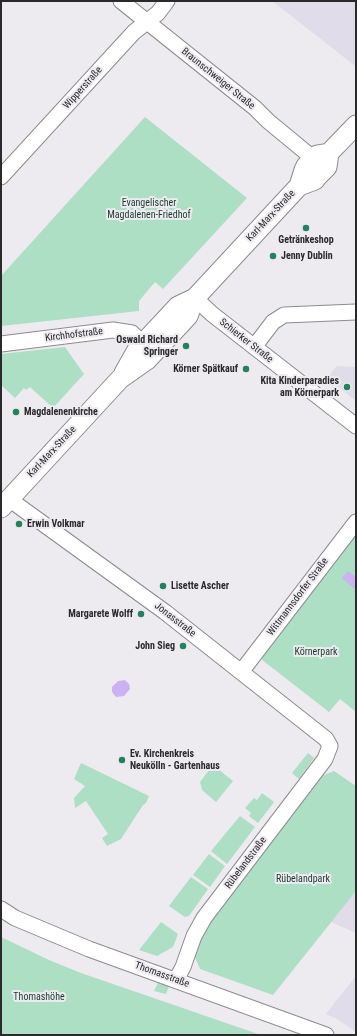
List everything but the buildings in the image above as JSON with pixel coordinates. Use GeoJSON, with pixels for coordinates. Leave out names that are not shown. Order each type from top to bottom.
{"type":"FeatureCollection","features":[{"type":"Feature","properties":{"kind":"main road","name":"Karl-Marx-Straße"},"geometry":{"type":"LineString","coordinates":[[5,503],[120,379],[147,360],[188,316],[195,298],[299,186],[304,170],[322,156],[356,124]]}},
{"type":"Feature","properties":{"kind":"main road","name":"Karl-Marx-Straße"},"geometry":{"type":"LineString","coordinates":[[120,379],[137,350],[178,306],[195,298]]}},
{"type":"Feature","properties":{"kind":"street","name":"Braunschweiger Straße"},"geometry":{"type":"LineString","coordinates":[[121,1],[255,108],[268,121],[322,156]]}},
{"type":"Feature","properties":{"kind":"street","name":"Wipperstraße"},"geometry":{"type":"LineString","coordinates":[[1,177],[133,33],[158,12],[167,1]]}},
{"type":"Feature","properties":{"kind":"street","name":"Schierker Straße"},"geometry":{"type":"LineString","coordinates":[[195,298],[212,314],[356,426]]}},
{"type":"Feature","properties":{"kind":"street"},"geometry":{"type":"LineString","coordinates":[[254,346],[273,322],[284,314],[356,312]]}},
{"type":"Feature","properties":{"kind":"street","name":"Kirchhofstraße"},"geometry":{"type":"LineString","coordinates":[[1,344],[113,330],[132,333],[143,344]]}},
{"type":"Feature","properties":{"kind":"street","name":"Jonasstraße"},"geometry":{"type":"LineString","coordinates":[[5,503],[163,610],[326,739],[330,746],[329,752]]}},
{"type":"Feature","properties":{"kind":"street","name":"Wittmannsdorfer Straße"},"geometry":{"type":"LineString","coordinates":[[241,672],[356,522]]}},
{"type":"Feature","properties":{"kind":"street","name":"Rübelandstraße"},"geometry":{"type":"LineString","coordinates":[[176,980],[183,967],[194,936],[204,918],[329,752]]}},
{"type":"Feature","properties":{"kind":"street","name":"Thomasstraße"},"geometry":{"type":"LineString","coordinates":[[1,909],[15,918],[47,932],[326,1035]]}},
{"type":"Feature","properties":{"kind":"shaded area"},"geometry":{"type":"Polygon","coordinates":[[[272,1],[356,1],[356,67],[335,50],[272,1]]]}},
{"type":"Feature","properties":{"kind":"shaded area","name":"Kita Kinderparadies am Körnerpark"},"geometry":{"type":"Polygon","coordinates":[[[337,366],[356,367],[356,401],[327,378],[337,366]]]}},
{"type":"Feature","properties":{"kind":"shaded area"},"geometry":{"type":"Polygon","coordinates":[[[348,571],[356,577],[356,590],[342,578],[348,571]]]}},
{"type":"Feature","properties":{"kind":"shaded area"},"geometry":{"type":"Polygon","coordinates":[[[125,680],[129,684],[130,689],[124,696],[116,697],[112,692],[112,687],[118,681],[125,680]]]}},
{"type":"Feature","properties":{"kind":"shaded area"},"geometry":{"type":"Polygon","coordinates":[[[356,891],[356,933],[331,922],[356,891]]]}},
{"type":"Feature","properties":{"kind":"shaded area"},"geometry":{"type":"Polygon","coordinates":[[[356,976],[356,1032],[337,1019],[326,1014],[356,976]]]}},
{"type":"Feature","properties":{"kind":"green space","name":"Evangelischer Magdalenen-Friedhof"},"geometry":{"type":"Polygon","coordinates":[[[145,117],[247,198],[163,289],[155,282],[139,301],[139,311],[1,326],[1,276],[145,117]]]}},
{"type":"Feature","properties":{"kind":"green space"},"geometry":{"type":"Polygon","coordinates":[[[65,347],[84,374],[53,408],[30,387],[26,390],[24,388],[15,398],[1,385],[1,354],[65,347]]]}},
{"type":"Feature","properties":{"kind":"green space","name":"Körnerpark"},"geometry":{"type":"Polygon","coordinates":[[[356,535],[356,712],[340,699],[329,712],[261,659],[356,535]]]}},
{"type":"Feature","properties":{"kind":"green space"},"geometry":{"type":"Polygon","coordinates":[[[308,753],[314,758],[299,779],[292,773],[308,753]]]}},
{"type":"Feature","properties":{"kind":"green space"},"geometry":{"type":"Polygon","coordinates":[[[81,763],[149,796],[146,803],[143,805],[121,839],[107,846],[102,838],[108,834],[86,801],[75,808],[74,798],[85,786],[74,779],[81,763]]]}},
{"type":"Feature","properties":{"kind":"green space"},"geometry":{"type":"Polygon","coordinates":[[[213,765],[233,781],[216,802],[202,790],[200,782],[213,765]]]}},
{"type":"Feature","properties":{"kind":"green space","name":"Rübelandpark"},"geometry":{"type":"Polygon","coordinates":[[[334,771],[356,786],[356,891],[273,995],[200,969],[194,955],[206,928],[321,776],[334,771]]]}},
{"type":"Feature","properties":{"kind":"green space"},"geometry":{"type":"Polygon","coordinates":[[[262,793],[274,802],[258,823],[249,816],[251,813],[245,808],[254,798],[257,800],[262,793]]]}},
{"type":"Feature","properties":{"kind":"green space"},"geometry":{"type":"Polygon","coordinates":[[[240,816],[255,827],[227,864],[211,851],[240,816]]]}},
{"type":"Feature","properties":{"kind":"green space"},"geometry":{"type":"Polygon","coordinates":[[[209,854],[225,866],[210,887],[193,875],[209,854]]]}},
{"type":"Feature","properties":{"kind":"green space"},"geometry":{"type":"Polygon","coordinates":[[[191,877],[208,889],[189,916],[185,917],[169,906],[191,877]]]}},
{"type":"Feature","properties":{"kind":"green space"},"geometry":{"type":"Polygon","coordinates":[[[161,922],[178,934],[173,947],[157,956],[139,950],[161,922]]]}},
{"type":"Feature","properties":{"kind":"green space","name":"Thomashöhe"},"geometry":{"type":"Polygon","coordinates":[[[1,937],[49,960],[81,973],[261,1035],[1,1035],[1,937]]]}},
{"type":"Feature","properties":{"kind":"green space"},"geometry":{"type":"Polygon","coordinates":[[[159,981],[170,984],[166,994],[154,991],[159,981]]]}},
{"type":"Feature","properties":{"kind":"place","name":"Getränkeshop"},"geometry":{"type":"Point","coordinates":[306,228]}},
{"type":"Feature","properties":{"kind":"place","name":"Jenny Dublin"},"geometry":{"type":"Point","coordinates":[273,256]}},
{"type":"Feature","properties":{"kind":"place","name":"Oswald Richard Springer"},"geometry":{"type":"Point","coordinates":[186,346]}},
{"type":"Feature","properties":{"kind":"place","name":"Körner Spätkauf"},"geometry":{"type":"Point","coordinates":[246,369]}},
{"type":"Feature","properties":{"kind":"place","name":"Kita Kinderparadies am Körnerpark"},"geometry":{"type":"Point","coordinates":[347,387]}},
{"type":"Feature","properties":{"kind":"place","name":"Magdalenenkirche"},"geometry":{"type":"Point","coordinates":[16,412]}},
{"type":"Feature","properties":{"kind":"place","name":"Erwin Volkmar"},"geometry":{"type":"Point","coordinates":[19,524]}},
{"type":"Feature","properties":{"kind":"place","name":"Lisette Ascher"},"geometry":{"type":"Point","coordinates":[163,586]}},
{"type":"Feature","properties":{"kind":"place","name":"Margarete Wolff"},"geometry":{"type":"Point","coordinates":[141,614]}},
{"type":"Feature","properties":{"kind":"place","name":"John Sieg"},"geometry":{"type":"Point","coordinates":[183,646]}},
{"type":"Feature","properties":{"kind":"place","name":"Ev. Kirchenkreis Neukölln - Gartenhaus"},"geometry":{"type":"Point","coordinates":[122,760]}}]}
